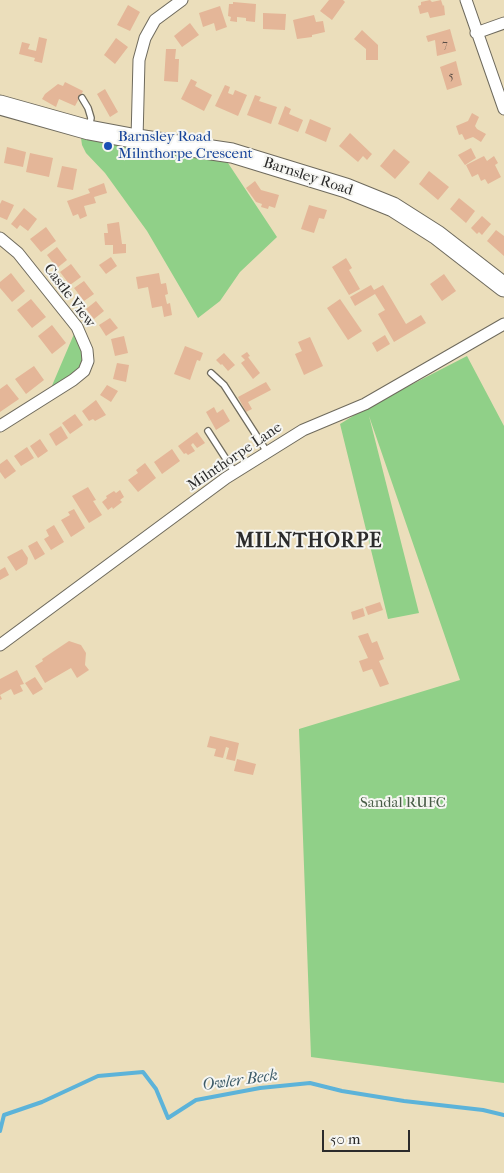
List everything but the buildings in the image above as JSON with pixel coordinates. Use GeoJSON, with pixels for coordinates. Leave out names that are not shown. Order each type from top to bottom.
{"type":"FeatureCollection","features":[{"type":"Feature","properties":{"kind":"main road","name":"Barnsley Road"},"geometry":{"type":"LineString","coordinates":[[0,105],[89,130],[232,153],[346,188],[392,207],[430,230],[504,287]]}},
{"type":"Feature","properties":{"kind":"street"},"geometry":{"type":"LineString","coordinates":[[137,139],[139,60],[145,38],[155,20],[182,0]]}},
{"type":"Feature","properties":{"kind":"street"},"geometry":{"type":"LineString","coordinates":[[466,0],[504,109]]}},
{"type":"Feature","properties":{"kind":"street"},"geometry":{"type":"LineString","coordinates":[[476,33],[504,23]]}},
{"type":"Feature","properties":{"kind":"street","name":"Castle View"},"geometry":{"type":"LineString","coordinates":[[0,238],[18,253],[77,328],[87,350],[88,361],[84,371],[73,380],[0,426]]}},
{"type":"Feature","properties":{"kind":"street","name":"Milnthorpe Lane"},"geometry":{"type":"LineString","coordinates":[[0,645],[235,473],[267,452],[303,430],[365,404],[504,324]]}},
{"type":"Feature","properties":{"kind":"lane"},"geometry":{"type":"LineString","coordinates":[[82,98],[91,118],[89,130]]}},
{"type":"Feature","properties":{"kind":"lane"},"geometry":{"type":"LineString","coordinates":[[211,372],[224,385],[267,452]]}},
{"type":"Feature","properties":{"kind":"lane"},"geometry":{"type":"LineString","coordinates":[[208,431],[235,473]]}},
{"type":"Feature","properties":{"kind":"green space"},"geometry":{"type":"Polygon","coordinates":[[[81,138],[228,161],[277,237],[240,272],[220,301],[198,318],[147,231],[105,173],[86,153],[81,138]]]}},
{"type":"Feature","properties":{"kind":"green space"},"geometry":{"type":"Polygon","coordinates":[[[77,327],[88,361],[48,395],[77,327]]]}},
{"type":"Feature","properties":{"kind":"green space","name":"Sandal RUFC"},"geometry":{"type":"Polygon","coordinates":[[[467,356],[504,426],[504,1083],[311,1057],[299,729],[460,680],[369,416],[419,613],[388,619],[340,424],[366,408],[467,356]]]}},
{"type":"Feature","properties":{"kind":"waterway","name":"Owler Beck"},"geometry":{"type":"LineString","coordinates":[[0,1131],[4,1115],[42,1102],[98,1076],[143,1072],[156,1089],[168,1118],[196,1100],[260,1088],[310,1083],[342,1091],[404,1101],[483,1110],[504,1115]]}},
{"type":"Feature","properties":{"kind":"place","name":"Barnsley Road Milnthorpe Crescent"},"geometry":{"type":"Point","coordinates":[108,146]}},
{"type":"Feature","properties":{"kind":"district","name":"MILNTHORPE"},"geometry":{"type":"Point","coordinates":[309,542]}}]}
